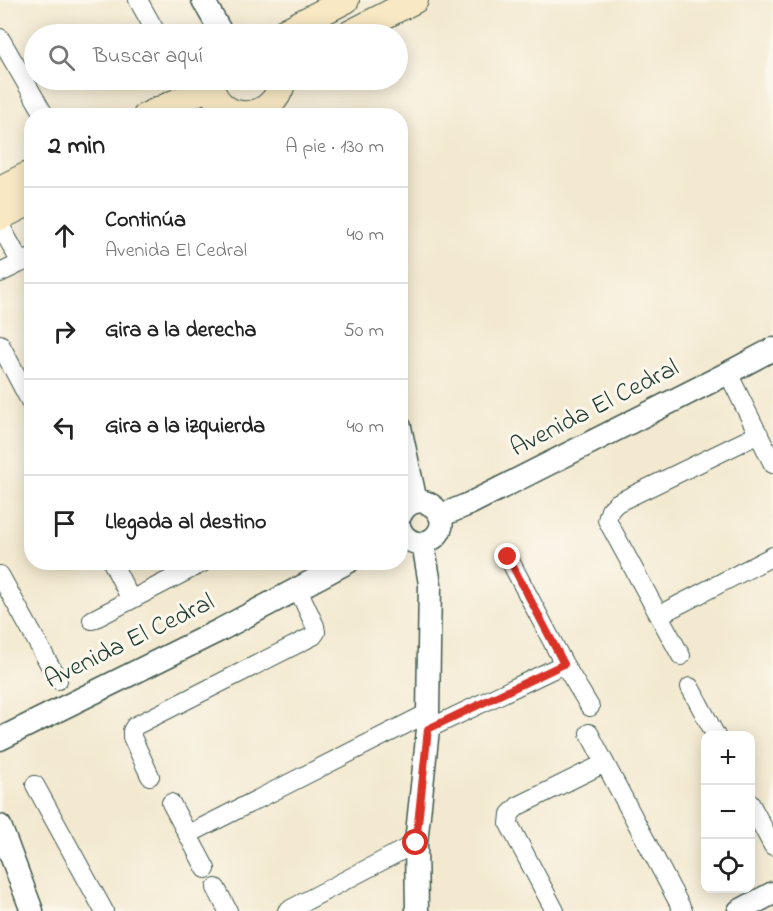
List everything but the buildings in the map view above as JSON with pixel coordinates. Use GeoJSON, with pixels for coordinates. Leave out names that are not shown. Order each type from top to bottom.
{"type":"FeatureCollection","features":[{"type":"Feature","properties":{"kind":"main road"},"geometry":{"type":"LineString","coordinates":[[299,24],[346,0]]}},
{"type":"Feature","properties":{"kind":"main road"},"geometry":{"type":"LineString","coordinates":[[368,24],[415,0]]}},
{"type":"Feature","properties":{"kind":"main road"},"geometry":{"type":"LineString","coordinates":[[161,108],[195,90]]}},
{"type":"Feature","properties":{"kind":"main road"},"geometry":{"type":"LineString","coordinates":[[212,90],[221,108]]}},
{"type":"Feature","properties":{"kind":"main road"},"geometry":{"type":"LineString","coordinates":[[272,108],[281,90]]}},
{"type":"Feature","properties":{"kind":"main road"},"geometry":{"type":"LineString","coordinates":[[0,189],[24,176]]}},
{"type":"Feature","properties":{"kind":"main road"},"geometry":{"type":"LineString","coordinates":[[0,217],[24,205]]}},
{"type":"Feature","properties":{"kind":"street"},"geometry":{"type":"LineString","coordinates":[[138,0],[151,24]]}},
{"type":"Feature","properties":{"kind":"street"},"geometry":{"type":"LineString","coordinates":[[203,0],[216,24]]}},
{"type":"Feature","properties":{"kind":"street"},"geometry":{"type":"LineString","coordinates":[[0,38],[24,80]]}},
{"type":"Feature","properties":{"kind":"street"},"geometry":{"type":"LineString","coordinates":[[30,90],[40,108]]}},
{"type":"Feature","properties":{"kind":"street"},"geometry":{"type":"LineString","coordinates":[[0,225],[24,257]]}},
{"type":"Feature","properties":{"kind":"street"},"geometry":{"type":"LineString","coordinates":[[0,273],[24,261]]}},
{"type":"Feature","properties":{"kind":"street"},"geometry":{"type":"LineString","coordinates":[[0,344],[24,390]]}},
{"type":"Feature","properties":{"kind":"street","name":"Avenida El Cedral"},"geometry":{"type":"LineString","coordinates":[[440,516],[469,504],[773,349]]}},
{"type":"Feature","properties":{"kind":"street"},"geometry":{"type":"LineString","coordinates":[[728,373],[773,464]]}},
{"type":"Feature","properties":{"kind":"street"},"geometry":{"type":"LineString","coordinates":[[681,656],[607,520],[610,510],[617,503],[759,434]]}},
{"type":"Feature","properties":{"kind":"street"},"geometry":{"type":"LineString","coordinates":[[408,519],[425,502],[437,510],[441,523],[436,536],[423,543],[412,541],[408,532]]}},
{"type":"Feature","properties":{"kind":"street"},"geometry":{"type":"LineString","coordinates":[[417,911],[416,843],[428,721],[430,584],[423,543]]}},
{"type":"Feature","properties":{"kind":"street"},"geometry":{"type":"LineString","coordinates":[[659,615],[773,556]]}},
{"type":"Feature","properties":{"kind":"street"},"geometry":{"type":"LineString","coordinates":[[508,557],[564,664],[590,707]]}},
{"type":"Feature","properties":{"kind":"street"},"geometry":{"type":"LineString","coordinates":[[116,570],[131,600]]}},
{"type":"Feature","properties":{"kind":"street"},"geometry":{"type":"LineString","coordinates":[[92,620],[189,570]]}},
{"type":"Feature","properties":{"kind":"street","name":"Avenida El Cedral"},"geometry":{"type":"LineString","coordinates":[[0,739],[220,630],[333,570]]}},
{"type":"Feature","properties":{"kind":"street"},"geometry":{"type":"LineString","coordinates":[[0,575],[58,680]]}},
{"type":"Feature","properties":{"kind":"street"},"geometry":{"type":"LineString","coordinates":[[150,776],[132,737],[135,726],[313,636],[316,632],[315,626],[298,589]]}},
{"type":"Feature","properties":{"kind":"street"},"geometry":{"type":"LineString","coordinates":[[189,834],[428,721],[564,664]]}},
{"type":"Feature","properties":{"kind":"street"},"geometry":{"type":"LineString","coordinates":[[690,687],[714,731]]}},
{"type":"Feature","properties":{"kind":"street"},"geometry":{"type":"LineString","coordinates":[[589,733],[683,911]]}},
{"type":"Feature","properties":{"kind":"street"},"geometry":{"type":"LineString","coordinates":[[555,911],[509,824],[510,814],[518,806],[605,763]]}},
{"type":"Feature","properties":{"kind":"street"},"geometry":{"type":"LineString","coordinates":[[35,785],[104,911]]}},
{"type":"Feature","properties":{"kind":"street"},"geometry":{"type":"LineString","coordinates":[[171,803],[206,869]]}},
{"type":"Feature","properties":{"kind":"street"},"geometry":{"type":"LineString","coordinates":[[755,812],[773,846]]}},
{"type":"Feature","properties":{"kind":"street"},"geometry":{"type":"LineString","coordinates":[[0,826],[32,911]]}},
{"type":"Feature","properties":{"kind":"street"},"geometry":{"type":"LineString","coordinates":[[287,911],[416,843]]}},
{"type":"Feature","properties":{"kind":"street"},"geometry":{"type":"LineString","coordinates":[[216,888],[228,911]]}},
{"type":"Feature","properties":{"kind":"street"},"geometry":{"type":"LineString","coordinates":[[739,911],[773,892]]}},
{"type":"Feature","properties":{"kind":"route"},"geometry":{"type":"LineString","coordinates":[[416,843],[428,729],[564,664],[508,557]]}}]}
